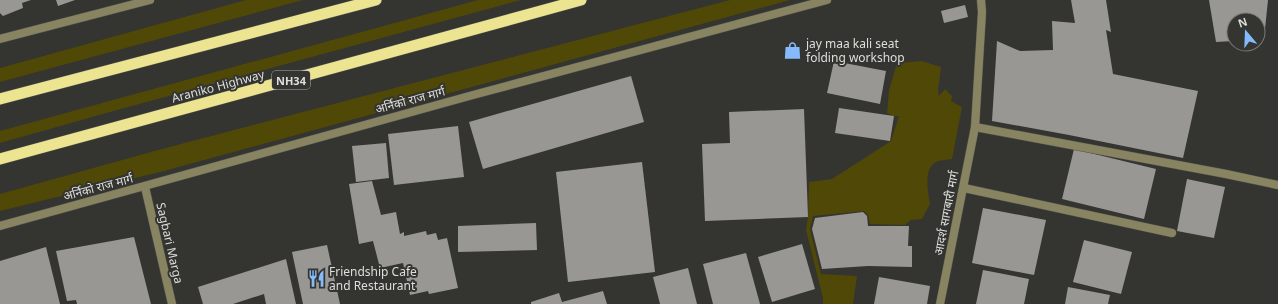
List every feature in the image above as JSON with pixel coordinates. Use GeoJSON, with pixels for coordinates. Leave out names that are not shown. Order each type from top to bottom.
{"type":"FeatureCollection","features":[{"type":"Feature","properties":{"kind":"highway"},"geometry":{"type":"LineString","coordinates":[[0,99],[376,0]]}},
{"type":"Feature","properties":{"kind":"highway","name":"Araniko Highway"},"geometry":{"type":"LineString","coordinates":[[0,160],[581,0]]}},
{"type":"Feature","properties":{"kind":"street"},"geometry":{"type":"LineString","coordinates":[[0,39],[150,0]]}},
{"type":"Feature","properties":{"kind":"street","name":"अर्निको राज मार्ग"},"geometry":{"type":"LineString","coordinates":[[0,226],[465,97],[827,0]]}},
{"type":"Feature","properties":{"kind":"street","name":"आदर्श सागबारी मार्ग"},"geometry":{"type":"LineString","coordinates":[[940,304],[976,127],[982,12],[981,0]]}},
{"type":"Feature","properties":{"kind":"street"},"geometry":{"type":"LineString","coordinates":[[976,127],[1278,185]]}},
{"type":"Feature","properties":{"kind":"street","name":"Sagbari Marga"},"geometry":{"type":"LineString","coordinates":[[145,187],[172,304]]}},
{"type":"Feature","properties":{"kind":"street"},"geometry":{"type":"LineString","coordinates":[[964,188],[1172,233]]}},
{"type":"Feature","properties":{"kind":"shaded area"},"geometry":{"type":"Polygon","coordinates":[[[246,0],[303,0],[0,82],[0,68],[246,0]]]}},
{"type":"Feature","properties":{"kind":"shaded area"},"geometry":{"type":"Polygon","coordinates":[[[478,0],[521,0],[0,143],[0,131],[478,0]]]}},
{"type":"Feature","properties":{"kind":"shaded area"},"geometry":{"type":"Polygon","coordinates":[[[730,0],[790,0],[164,171],[0,211],[0,194],[158,150],[730,0]]]}},
{"type":"Feature","properties":{"kind":"shaded area"},"geometry":{"type":"Polygon","coordinates":[[[922,61],[941,67],[938,91],[939,96],[945,89],[952,96],[951,101],[962,107],[952,159],[936,162],[929,170],[927,182],[930,204],[922,219],[911,220],[905,225],[870,224],[868,215],[864,211],[813,216],[810,229],[821,274],[857,276],[853,304],[823,304],[823,298],[806,230],[809,182],[832,179],[891,141],[899,116],[894,116],[887,113],[889,90],[897,63],[922,61]]]}},
{"type":"Feature","properties":{"kind":"building"},"geometry":{"type":"Polygon","coordinates":[[[0,0],[31,0],[22,3],[23,8],[3,16],[0,13],[0,0]]]}},
{"type":"Feature","properties":{"kind":"building"},"geometry":{"type":"Polygon","coordinates":[[[56,0],[75,0],[58,6],[56,0]]]}},
{"type":"Feature","properties":{"kind":"building"},"geometry":{"type":"Polygon","coordinates":[[[1071,0],[1106,0],[1111,32],[1106,30],[1113,74],[1198,91],[1183,158],[992,121],[997,41],[1020,51],[1053,50],[1052,21],[1075,23],[1071,0]]]}},
{"type":"Feature","properties":{"kind":"building"},"geometry":{"type":"Polygon","coordinates":[[[1209,0],[1268,0],[1266,20],[1266,12],[1226,12],[1226,41],[1216,42],[1209,0]]]}},
{"type":"Feature","properties":{"kind":"building"},"geometry":{"type":"Polygon","coordinates":[[[965,5],[968,17],[944,23],[941,11],[965,5]]]}},
{"type":"Feature","properties":{"kind":"building"},"geometry":{"type":"Polygon","coordinates":[[[834,61],[886,71],[880,104],[827,93],[834,61]]]}},
{"type":"Feature","properties":{"kind":"building"},"geometry":{"type":"Polygon","coordinates":[[[631,76],[644,122],[483,169],[469,122],[631,76]]]}},
{"type":"Feature","properties":{"kind":"building"},"geometry":{"type":"Polygon","coordinates":[[[839,108],[894,116],[890,141],[835,133],[839,108]]]}},
{"type":"Feature","properties":{"kind":"building"},"geometry":{"type":"Polygon","coordinates":[[[804,109],[808,217],[705,221],[702,144],[730,143],[729,112],[804,109]]]}},
{"type":"Feature","properties":{"kind":"building"},"geometry":{"type":"Polygon","coordinates":[[[458,126],[464,177],[394,185],[388,134],[458,126]]]}},
{"type":"Feature","properties":{"kind":"building"},"geometry":{"type":"Polygon","coordinates":[[[386,143],[389,178],[356,182],[352,146],[386,143]]]}},
{"type":"Feature","properties":{"kind":"building"},"geometry":{"type":"Polygon","coordinates":[[[1074,149],[1156,169],[1144,219],[1062,199],[1074,149]]]}},
{"type":"Feature","properties":{"kind":"building"},"geometry":{"type":"Polygon","coordinates":[[[642,162],[655,272],[568,282],[556,172],[642,162]]]}},
{"type":"Feature","properties":{"kind":"building"},"geometry":{"type":"Polygon","coordinates":[[[1187,179],[1225,187],[1214,238],[1177,231],[1187,179]]]}},
{"type":"Feature","properties":{"kind":"building"},"geometry":{"type":"Polygon","coordinates":[[[372,181],[381,215],[396,212],[400,234],[404,232],[404,236],[426,231],[427,235],[436,233],[438,240],[447,238],[458,288],[429,294],[428,291],[410,295],[403,263],[380,268],[373,241],[359,244],[349,184],[372,181]]]}},
{"type":"Feature","properties":{"kind":"building"},"geometry":{"type":"Polygon","coordinates":[[[983,208],[1046,220],[1034,275],[972,263],[983,208]]]}},
{"type":"Feature","properties":{"kind":"building"},"geometry":{"type":"Polygon","coordinates":[[[863,212],[867,216],[868,226],[909,226],[908,246],[912,246],[912,267],[868,266],[822,269],[812,229],[815,218],[863,212]]]}},
{"type":"Feature","properties":{"kind":"building"},"geometry":{"type":"Polygon","coordinates":[[[536,223],[537,250],[458,252],[458,226],[536,223]]]}},
{"type":"Feature","properties":{"kind":"building"},"geometry":{"type":"Polygon","coordinates":[[[134,237],[151,304],[77,304],[76,300],[67,301],[56,251],[134,237]]]}},
{"type":"Feature","properties":{"kind":"building"},"geometry":{"type":"Polygon","coordinates":[[[1084,240],[1132,252],[1121,294],[1073,282],[1084,240]]]}},
{"type":"Feature","properties":{"kind":"building"},"geometry":{"type":"Polygon","coordinates":[[[802,244],[815,289],[772,302],[758,257],[802,244]]]}},
{"type":"Feature","properties":{"kind":"building","name":"Friendship Cafe and Restaurant"},"geometry":{"type":"Polygon","coordinates":[[[327,245],[340,304],[303,304],[292,252],[327,245]]]}},
{"type":"Feature","properties":{"kind":"building"},"geometry":{"type":"Polygon","coordinates":[[[46,247],[60,304],[0,304],[0,261],[46,247]]]}},
{"type":"Feature","properties":{"kind":"building"},"geometry":{"type":"Polygon","coordinates":[[[746,253],[760,304],[713,304],[703,264],[746,253]]]}},
{"type":"Feature","properties":{"kind":"building"},"geometry":{"type":"Polygon","coordinates":[[[286,259],[296,304],[266,304],[264,294],[233,304],[203,304],[198,287],[286,259]]]}},
{"type":"Feature","properties":{"kind":"building"},"geometry":{"type":"Polygon","coordinates":[[[688,268],[697,304],[660,304],[653,277],[688,268]]]}},
{"type":"Feature","properties":{"kind":"building"},"geometry":{"type":"Polygon","coordinates":[[[983,270],[1029,279],[1024,304],[976,304],[983,270]]]}},
{"type":"Feature","properties":{"kind":"building"},"geometry":{"type":"Polygon","coordinates":[[[879,277],[930,286],[927,304],[874,304],[879,277]]]}},
{"type":"Feature","properties":{"kind":"building"},"geometry":{"type":"Polygon","coordinates":[[[1068,287],[1110,295],[1108,304],[1065,304],[1068,287]]]}},
{"type":"Feature","properties":{"kind":"building"},"geometry":{"type":"Polygon","coordinates":[[[603,291],[607,304],[531,304],[531,302],[559,293],[562,302],[603,291]]]}},
{"type":"Feature","properties":{"kind":"place","name":"jay maa kali seat folding workshop"},"geometry":{"type":"Point","coordinates":[793,50]}},
{"type":"Feature","properties":{"kind":"place","name":"Friendship Cafe and Restaurant"},"geometry":{"type":"Point","coordinates":[316,278]}}]}
